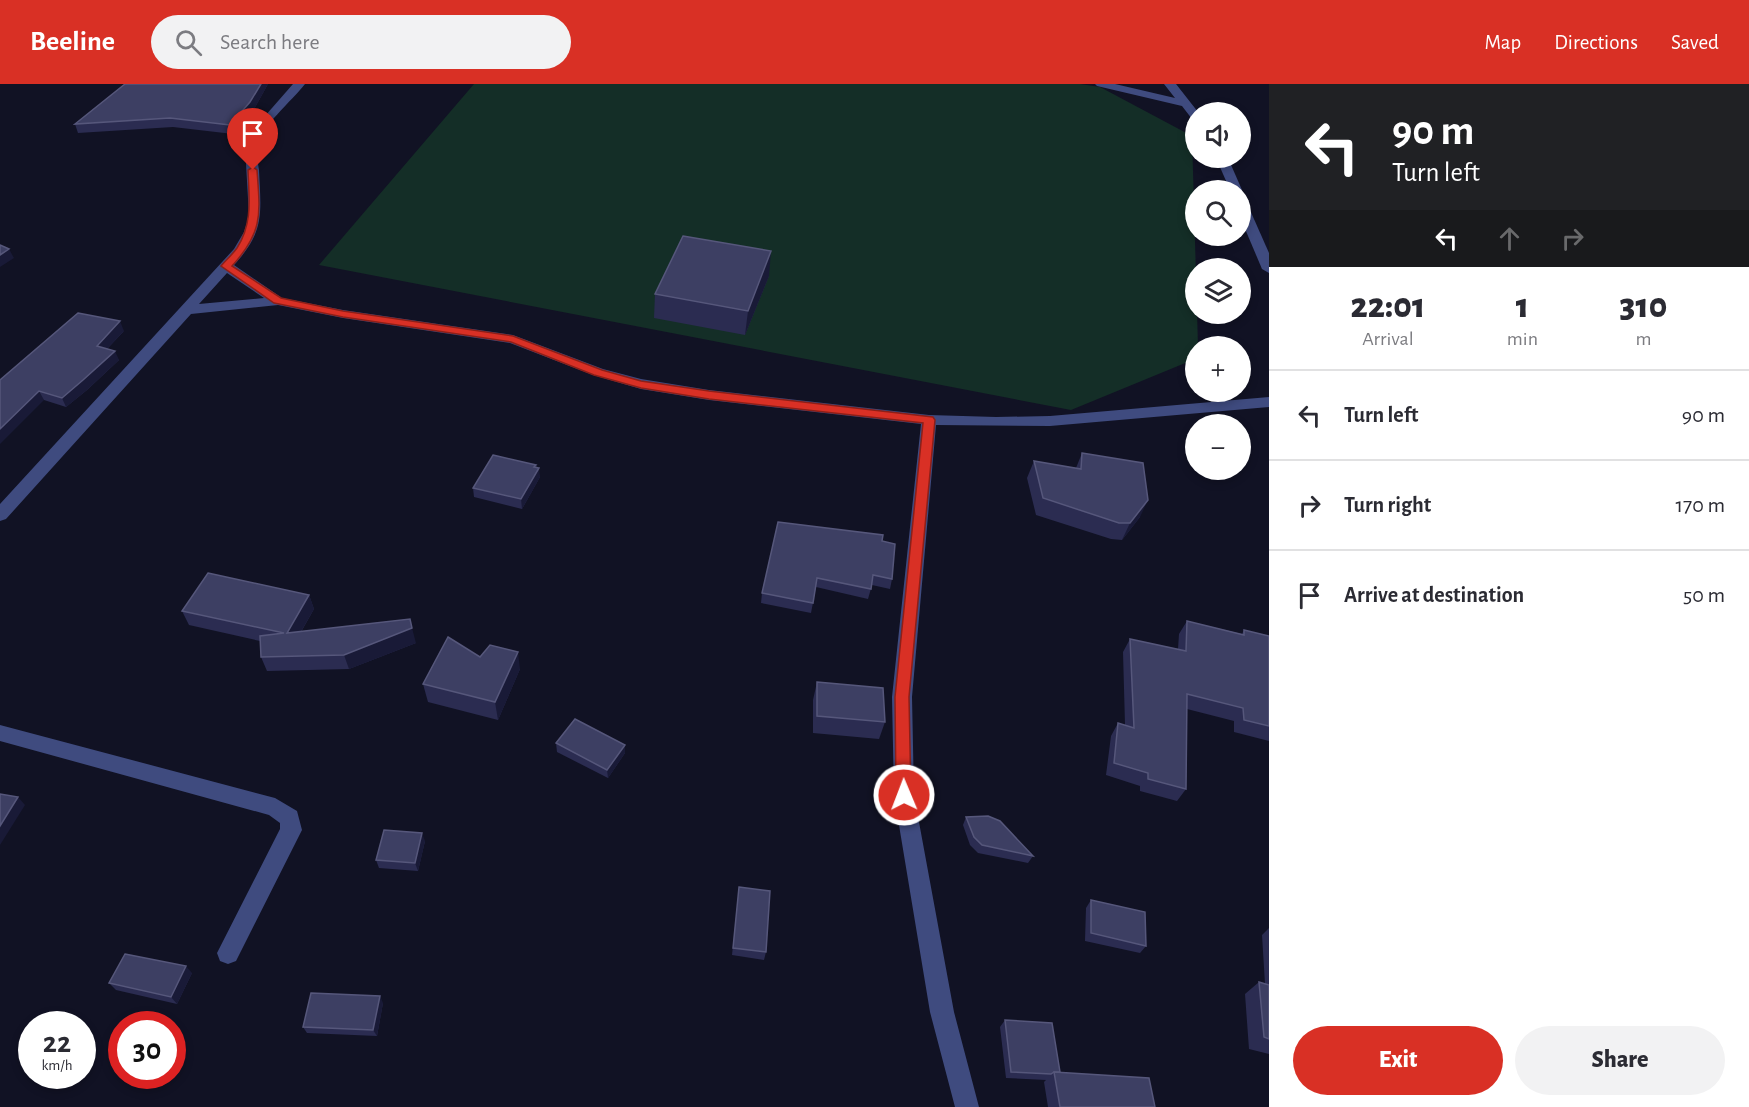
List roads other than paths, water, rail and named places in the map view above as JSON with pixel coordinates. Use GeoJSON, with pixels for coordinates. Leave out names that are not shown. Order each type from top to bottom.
{"type":"FeatureCollection","features":[{"type":"Feature","properties":{"kind":"street"},"geometry":{"type":"LineString","coordinates":[[0,515],[240,251],[251,232],[255,216],[251,146],[262,126],[299,84]]}},
{"type":"Feature","properties":{"kind":"street"},"geometry":{"type":"LineString","coordinates":[[1101,84],[1185,103]]}},
{"type":"Feature","properties":{"kind":"street"},"geometry":{"type":"LineString","coordinates":[[1170,84],[1185,102]]}},
{"type":"Feature","properties":{"kind":"street"},"geometry":{"type":"LineString","coordinates":[[1123,99],[1145,93]]}},
{"type":"Feature","properties":{"kind":"street"},"geometry":{"type":"LineString","coordinates":[[1251,227],[1269,269]]}},
{"type":"Feature","properties":{"kind":"street"},"geometry":{"type":"LineString","coordinates":[[226,266],[278,301]]}},
{"type":"Feature","properties":{"kind":"street"},"geometry":{"type":"LineString","coordinates":[[185,310],[278,301],[343,314],[513,339],[598,372],[641,384],[709,395],[929,420],[1050,421],[1269,402]]}},
{"type":"Feature","properties":{"kind":"street"},"geometry":{"type":"LineString","coordinates":[[929,420],[902,697],[904,795],[942,1012],[968,1107]]}},
{"type":"Feature","properties":{"kind":"street"},"geometry":{"type":"LineString","coordinates":[[0,733],[275,807],[290,818],[291,830],[228,953]]}}]}
